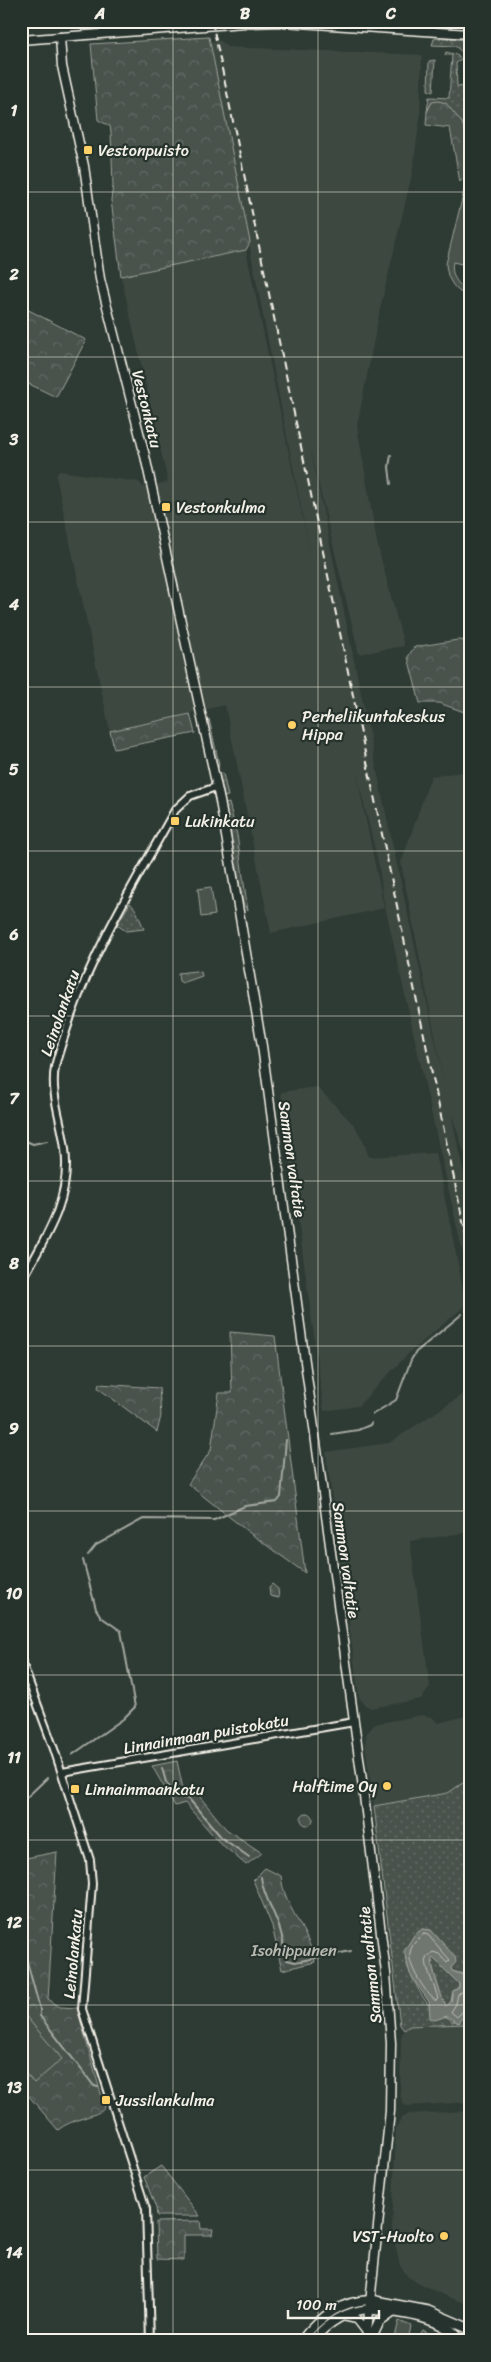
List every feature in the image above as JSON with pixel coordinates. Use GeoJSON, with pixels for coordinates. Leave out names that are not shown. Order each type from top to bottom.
{"type":"FeatureCollection","features":[{"type":"Feature","properties":{"kind":"highway"},"geometry":{"type":"LineString","coordinates":[[369,2304],[442,2326],[461,2341]]}},
{"type":"Feature","properties":{"kind":"highway"},"geometry":{"type":"LineString","coordinates":[[369,2304],[428,2311],[470,2329]]}},
{"type":"Feature","properties":{"kind":"highway"},"geometry":{"type":"LineString","coordinates":[[368,2336],[379,2322],[393,2312]]}},
{"type":"Feature","properties":{"kind":"main road"},"geometry":{"type":"LineString","coordinates":[[21,40],[244,23],[284,22],[470,34]]}},
{"type":"Feature","properties":{"kind":"main road","name":"Vestonkatu"},"geometry":{"type":"LineString","coordinates":[[60,37],[62,66],[84,166],[100,279],[145,456],[216,787]]}},
{"type":"Feature","properties":{"kind":"main road","name":"Sammon valtatie"},"geometry":{"type":"LineString","coordinates":[[216,787],[264,1055],[385,1965],[391,2043],[390,2111],[366,2341]]}},
{"type":"Feature","properties":{"kind":"main road"},"geometry":{"type":"LineString","coordinates":[[301,2341],[314,2324],[331,2311],[352,2302],[369,2304]]}},
{"type":"Feature","properties":{"kind":"main road"},"geometry":{"type":"LineString","coordinates":[[312,2341],[324,2328],[341,2317],[369,2304]]}},
{"type":"Feature","properties":{"kind":"main road"},"geometry":{"type":"LineString","coordinates":[[341,2317],[357,2319],[368,2336]]}},
{"type":"Feature","properties":{"kind":"street","name":"Leinolankatu"},"geometry":{"type":"LineString","coordinates":[[21,1282],[56,1217],[65,1188],[67,1171],[66,1149],[54,1100],[54,1080],[58,1057],[80,994],[108,932],[176,810],[190,796],[216,787]]}},
{"type":"Feature","properties":{"kind":"street","name":"Leinolankatu"},"geometry":{"type":"LineString","coordinates":[[21,1660],[62,1772],[85,1844],[92,1873],[82,2009],[148,2219],[150,2341]]}},
{"type":"Feature","properties":{"kind":"street","name":"Linnainmaan puistokatu"},"geometry":{"type":"LineString","coordinates":[[62,1772],[354,1722]]}},
{"type":"Feature","properties":{"kind":"shaded area"},"geometry":{"type":"Polygon","coordinates":[[[213,41],[221,41],[227,47],[422,55],[420,118],[412,174],[380,309],[357,426],[377,543],[404,646],[359,654],[310,448],[445,1086],[401,863],[431,776],[470,771],[470,1169],[451,1113],[470,1202],[470,1285],[383,897],[379,866],[355,767],[384,908],[271,933],[225,705],[110,731],[56,476],[59,471],[139,482],[143,487],[168,482],[121,276],[246,250],[312,563],[248,239],[207,45],[213,41]]]}},
{"type":"Feature","properties":{"kind":"shaded area"},"geometry":{"type":"Polygon","coordinates":[[[317,1087],[354,1125],[363,1140],[369,1157],[436,1153],[466,1305],[409,1353],[358,1406],[324,1411],[281,1092],[317,1087]]]}},
{"type":"Feature","properties":{"kind":"shaded area"},"geometry":{"type":"Polygon","coordinates":[[[470,1390],[470,1532],[410,1541],[430,1687],[421,1699],[371,1708],[365,1705],[359,1697],[326,1452],[389,1443],[470,1390]]]}},
{"type":"Feature","properties":{"kind":"shaded area"},"geometry":{"type":"Polygon","coordinates":[[[422,1715],[432,1717],[438,1723],[470,1715],[470,1778],[448,1793],[374,1806],[365,1744],[367,1733],[375,1724],[422,1715]]]}},
{"type":"Feature","properties":{"kind":"shaded area"},"geometry":{"type":"Polygon","coordinates":[[[470,2019],[470,2102],[407,2106],[403,2104],[400,2095],[401,2036],[404,2030],[410,2026],[466,2024],[470,2019]]]}},
{"type":"Feature","properties":{"kind":"shaded area"},"geometry":{"type":"Polygon","coordinates":[[[470,2111],[470,2305],[439,2293],[408,2277],[400,2266],[392,2230],[396,2129],[401,2119],[409,2114],[470,2111]]]}},
{"type":"Feature","properties":{"kind":"green space"},"geometry":{"type":"Polygon","coordinates":[[[209,37],[250,242],[246,250],[121,276],[111,200],[113,186],[111,132],[110,126],[98,120],[91,44],[209,37]]]}},
{"type":"Feature","properties":{"kind":"green space"},"geometry":{"type":"Polygon","coordinates":[[[434,39],[470,40],[470,59],[455,46],[432,45],[434,39]]]}},
{"type":"Feature","properties":{"kind":"green space"},"geometry":{"type":"Polygon","coordinates":[[[446,52],[457,55],[461,60],[456,63],[457,86],[462,87],[470,83],[470,144],[462,123],[432,102],[427,112],[429,97],[449,98],[452,55],[445,55],[446,52]]]}},
{"type":"Feature","properties":{"kind":"green space"},"geometry":{"type":"Polygon","coordinates":[[[435,60],[433,92],[428,90],[429,61],[435,60]]]}},
{"type":"Feature","properties":{"kind":"green space"},"geometry":{"type":"Polygon","coordinates":[[[432,102],[446,103],[462,123],[470,144],[470,172],[460,182],[450,128],[426,125],[427,112],[432,102]]]}},
{"type":"Feature","properties":{"kind":"green space"},"geometry":{"type":"Polygon","coordinates":[[[470,177],[470,266],[453,262],[452,267],[456,280],[470,292],[470,297],[460,292],[453,285],[448,275],[446,264],[464,191],[470,177]]]}},
{"type":"Feature","properties":{"kind":"green space"},"geometry":{"type":"Polygon","coordinates":[[[21,306],[86,340],[56,397],[21,380],[21,306]]]}},
{"type":"Feature","properties":{"kind":"green space"},"geometry":{"type":"Polygon","coordinates":[[[458,640],[470,641],[470,714],[439,703],[420,703],[408,657],[414,647],[458,640]]]}},
{"type":"Feature","properties":{"kind":"green space"},"geometry":{"type":"Polygon","coordinates":[[[190,714],[195,733],[114,749],[110,731],[190,714]]]}},
{"type":"Feature","properties":{"kind":"green space"},"geometry":{"type":"Polygon","coordinates":[[[209,719],[219,764],[218,768],[207,727],[209,719]]]}},
{"type":"Feature","properties":{"kind":"green space"},"geometry":{"type":"Polygon","coordinates":[[[219,773],[223,774],[228,796],[224,797],[219,773]]]}},
{"type":"Feature","properties":{"kind":"green space"},"geometry":{"type":"Polygon","coordinates":[[[229,803],[237,835],[248,911],[243,904],[225,804],[229,803]]]}},
{"type":"Feature","properties":{"kind":"green space"},"geometry":{"type":"Polygon","coordinates":[[[211,887],[215,915],[201,917],[198,889],[211,887]]]}},
{"type":"Feature","properties":{"kind":"green space"},"geometry":{"type":"Polygon","coordinates":[[[130,903],[136,910],[144,929],[126,931],[117,925],[130,903]]]}},
{"type":"Feature","properties":{"kind":"green space"},"geometry":{"type":"Polygon","coordinates":[[[201,972],[202,976],[182,983],[179,981],[178,973],[201,972]]]}},
{"type":"Feature","properties":{"kind":"green space"},"geometry":{"type":"Polygon","coordinates":[[[230,1332],[275,1336],[305,1573],[247,1531],[188,1484],[211,1450],[219,1393],[232,1393],[230,1332]]]}},
{"type":"Feature","properties":{"kind":"green space"},"geometry":{"type":"Polygon","coordinates":[[[99,1384],[159,1388],[161,1416],[157,1432],[98,1388],[99,1384]]]}},
{"type":"Feature","properties":{"kind":"green space"},"geometry":{"type":"Polygon","coordinates":[[[272,1584],[278,1589],[279,1598],[270,1596],[269,1587],[272,1584]]]}},
{"type":"Feature","properties":{"kind":"green space"},"geometry":{"type":"Polygon","coordinates":[[[177,1761],[183,1789],[192,1787],[226,1829],[262,1853],[246,1865],[218,1841],[185,1803],[175,1806],[152,1766],[177,1761]]]}},
{"type":"Feature","properties":{"kind":"green space"},"geometry":{"type":"Polygon","coordinates":[[[470,1778],[470,2019],[466,2024],[410,2026],[404,2030],[400,2025],[374,1806],[448,1793],[470,1778]],[[422,1929],[405,1959],[422,1996],[430,2007],[453,2022],[463,1974],[452,1971],[431,1930],[422,1929]]]}},
{"type":"Feature","properties":{"kind":"green space"},"geometry":{"type":"Polygon","coordinates":[[[307,1813],[313,1819],[307,1825],[301,1819],[307,1813]]]}},
{"type":"Feature","properties":{"kind":"green space"},"geometry":{"type":"Polygon","coordinates":[[[57,1852],[48,1999],[60,2007],[77,2008],[105,2108],[96,2114],[70,2123],[58,2130],[21,2087],[21,1859],[57,1852]]]}},
{"type":"Feature","properties":{"kind":"green space","name":"Isohippunen"},"geometry":{"type":"Polygon","coordinates":[[[265,1868],[281,1876],[291,1909],[308,1940],[315,1962],[282,1970],[272,1926],[253,1880],[265,1868]]]}},
{"type":"Feature","properties":{"kind":"green space"},"geometry":{"type":"Polygon","coordinates":[[[432,1957],[459,1984],[459,1987],[453,1991],[451,2002],[446,2006],[437,1982],[432,1957]]]}},
{"type":"Feature","properties":{"kind":"green space"},"geometry":{"type":"Polygon","coordinates":[[[24,2014],[62,2059],[34,2083],[21,2068],[21,2017],[24,2014]]]}},
{"type":"Feature","properties":{"kind":"green space"},"geometry":{"type":"Polygon","coordinates":[[[161,2166],[200,2216],[157,2216],[156,2208],[144,2177],[161,2166]]]}},
{"type":"Feature","properties":{"kind":"green space"},"geometry":{"type":"Polygon","coordinates":[[[200,2221],[201,2229],[213,2229],[212,2235],[184,2235],[184,2260],[157,2259],[156,2222],[200,2221]]]}},
{"type":"Feature","properties":{"kind":"green space"},"geometry":{"type":"Polygon","coordinates":[[[399,2321],[411,2326],[408,2341],[394,2341],[399,2321]]]}},
{"type":"Feature","properties":{"kind":"green space"},"geometry":{"type":"Polygon","coordinates":[[[423,2330],[442,2341],[416,2341],[423,2330]]]}},
{"type":"Feature","properties":{"kind":"water"},"geometry":{"type":"Polygon","coordinates":[[[422,1929],[431,1930],[455,1957],[456,1962],[451,1968],[452,1971],[466,1976],[469,2010],[458,2023],[447,2016],[435,2020],[430,2018],[429,2002],[410,1974],[404,1951],[414,1935],[422,1929]],[[432,1957],[437,1982],[446,2006],[451,2002],[453,1991],[459,1988],[459,1984],[432,1957]]]}},
{"type":"Feature","properties":{"kind":"waterway"},"geometry":{"type":"LineString","coordinates":[[391,455],[389,467],[391,484]]}},
{"type":"Feature","properties":{"kind":"waterway"},"geometry":{"type":"LineString","coordinates":[[21,1139],[33,1144],[47,1141]]}},
{"type":"Feature","properties":{"kind":"waterway"},"geometry":{"type":"LineString","coordinates":[[466,1310],[469,1304]]}},
{"type":"Feature","properties":{"kind":"waterway"},"geometry":{"type":"LineString","coordinates":[[373,1414],[396,1400],[411,1360],[416,1352],[462,1314]]}},
{"type":"Feature","properties":{"kind":"waterway"},"geometry":{"type":"LineString","coordinates":[[332,1434],[358,1430],[371,1423]]}},
{"type":"Feature","properties":{"kind":"waterway"},"geometry":{"type":"LineString","coordinates":[[88,1555],[96,1545],[143,1519],[214,1520],[245,1506],[277,1502],[281,1497],[286,1440]]}},
{"type":"Feature","properties":{"kind":"waterway"},"geometry":{"type":"LineString","coordinates":[[72,1755],[123,1719],[135,1707],[121,1631],[101,1617],[96,1609],[83,1560]]}},
{"type":"Feature","properties":{"kind":"waterway"},"geometry":{"type":"LineString","coordinates":[[162,1768],[166,1782],[174,1793]]}},
{"type":"Feature","properties":{"kind":"waterway"},"geometry":{"type":"LineString","coordinates":[[21,1803],[47,1778]]}},
{"type":"Feature","properties":{"kind":"waterway"},"geometry":{"type":"LineString","coordinates":[[180,1797],[189,1799],[222,1838],[249,1857]]}},
{"type":"Feature","properties":{"kind":"waterway"},"geometry":{"type":"LineString","coordinates":[[261,1877],[264,1891],[279,1926],[287,1960],[295,1962],[351,1951]]}},
{"type":"Feature","properties":{"kind":"waterway"},"geometry":{"type":"LineString","coordinates":[[21,1889],[26,1907],[26,1958],[40,2009],[40,2016],[94,2086],[98,2087]]}},
{"type":"Feature","properties":{"kind":"waterway"},"geometry":{"type":"LineString","coordinates":[[21,2005],[27,2000]]}},
{"type":"Feature","properties":{"kind":"railway"},"geometry":{"type":"LineString","coordinates":[[212,21],[470,1255]]}},
{"type":"Feature","properties":{"kind":"place","name":"Vestonpuisto"},"geometry":{"type":"Point","coordinates":[88,150]}},
{"type":"Feature","properties":{"kind":"place","name":"Vestonkulma"},"geometry":{"type":"Point","coordinates":[166,507]}},
{"type":"Feature","properties":{"kind":"place","name":"Perheliikuntakeskus Hippa"},"geometry":{"type":"Point","coordinates":[292,725]}},
{"type":"Feature","properties":{"kind":"place","name":"Lukinkatu"},"geometry":{"type":"Point","coordinates":[175,821]}},
{"type":"Feature","properties":{"kind":"place","name":"Halftime Oy"},"geometry":{"type":"Point","coordinates":[387,1786]}},
{"type":"Feature","properties":{"kind":"place","name":"Linnainmaankatu"},"geometry":{"type":"Point","coordinates":[75,1789]}},
{"type":"Feature","properties":{"kind":"place","name":"Jussilankulma"},"geometry":{"type":"Point","coordinates":[106,2100]}},
{"type":"Feature","properties":{"kind":"place","name":"VST-Huolto"},"geometry":{"type":"Point","coordinates":[444,2236]}}]}
